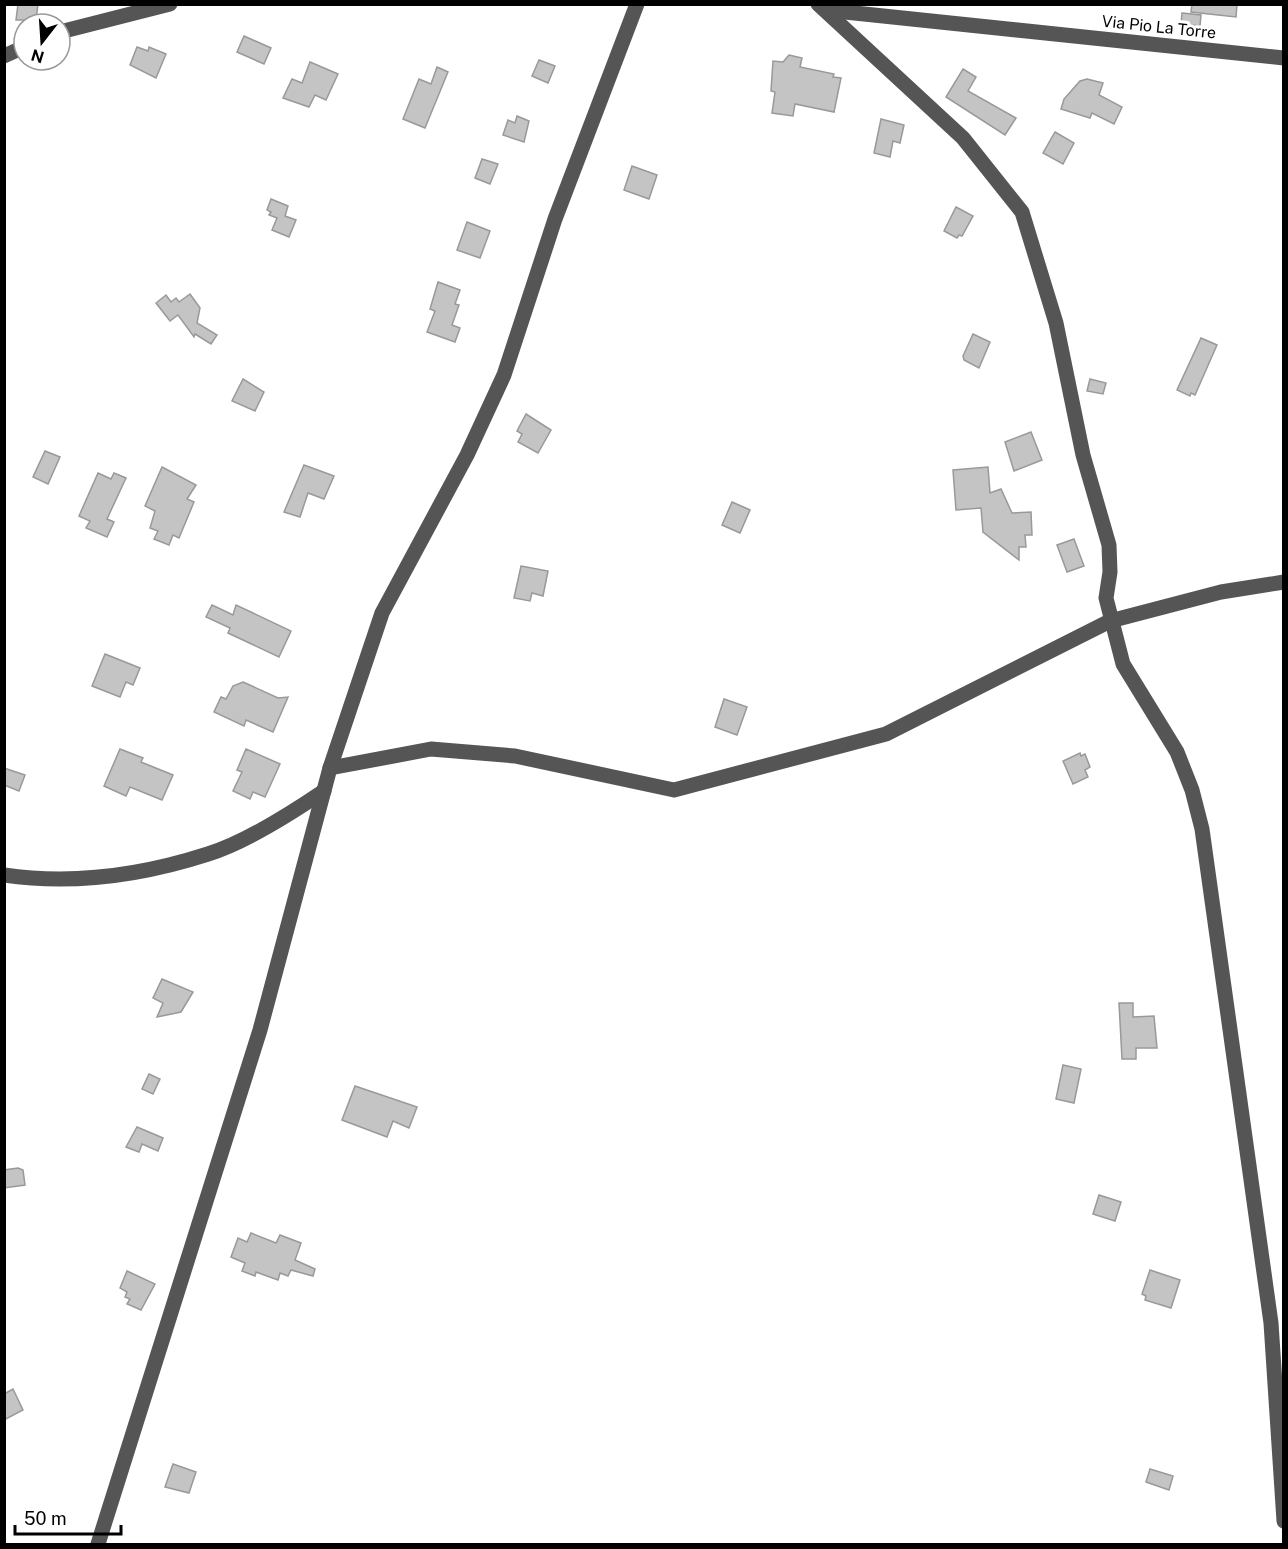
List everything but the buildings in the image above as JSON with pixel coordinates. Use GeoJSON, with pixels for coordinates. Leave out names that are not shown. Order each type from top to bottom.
{"type":"FeatureCollection","features":[{"type":"Feature","properties":{"kind":"street"},"geometry":{"type":"LineString","coordinates":[[72,29],[170,4]]}},
{"type":"Feature","properties":{"kind":"street"},"geometry":{"type":"LineString","coordinates":[[98,1545],[260,1030],[330,768],[382,613],[467,455],[504,375],[555,219],[637,4]]}},
{"type":"Feature","properties":{"kind":"street"},"geometry":{"type":"LineString","coordinates":[[822,7],[963,138],[1022,212],[1056,323],[1083,455],[1109,545],[1110,572],[1106,598],[1110,621],[1123,664],[1177,752],[1192,790],[1202,829],[1279,1385],[1284,1521]]}},
{"type":"Feature","properties":{"kind":"street","name":"Via Pio La Torre"},"geometry":{"type":"LineString","coordinates":[[822,7],[1284,58]]}},
{"type":"Feature","properties":{"kind":"street"},"geometry":{"type":"LineString","coordinates":[[330,768],[431,749],[515,756],[675,790],[886,734],[1110,621],[1221,592],[1284,582]]}},
{"type":"Feature","properties":{"kind":"street"},"geometry":{"type":"LineString","coordinates":[[4,875],[41,880],[136,873],[210,854],[290,814],[324,790]]}}]}
